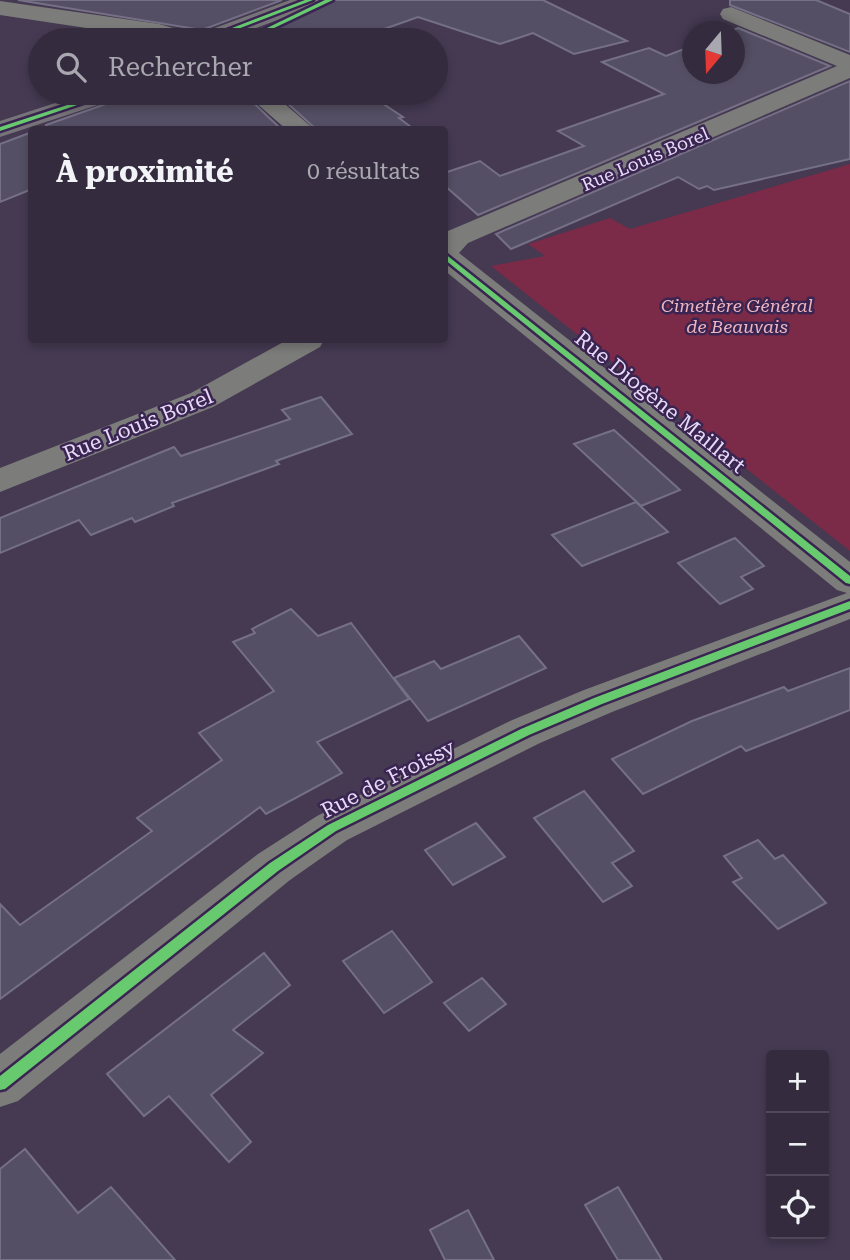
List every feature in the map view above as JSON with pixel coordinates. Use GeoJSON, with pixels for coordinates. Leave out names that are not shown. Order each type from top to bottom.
{"type":"FeatureCollection","features":[{"type":"Feature","properties":{"kind":"main road"},"geometry":{"type":"LineString","coordinates":[[236,28],[310,0]]}},
{"type":"Feature","properties":{"kind":"main road"},"geometry":{"type":"LineString","coordinates":[[270,28],[330,0]]}},
{"type":"Feature","properties":{"kind":"main road"},"geometry":{"type":"LineString","coordinates":[[0,121],[39,105]]}},
{"type":"Feature","properties":{"kind":"main road"},"geometry":{"type":"LineString","coordinates":[[0,129],[73,105]]}},
{"type":"Feature","properties":{"kind":"street"},"geometry":{"type":"LineString","coordinates":[[0,8],[132,28]]}},
{"type":"Feature","properties":{"kind":"street"},"geometry":{"type":"LineString","coordinates":[[731,14],[850,63]]}},
{"type":"Feature","properties":{"kind":"street","name":"Rue Louis Borel"},"geometry":{"type":"LineString","coordinates":[[448,245],[850,69]]}},
{"type":"Feature","properties":{"kind":"street"},"geometry":{"type":"LineString","coordinates":[[272,105],[298,126]]}},
{"type":"Feature","properties":{"kind":"street","name":"Rue Diogène Maillart"},"geometry":{"type":"LineString","coordinates":[[448,245],[850,581]]}},
{"type":"Feature","properties":{"kind":"street","name":"Rue Louis Borel"},"geometry":{"type":"LineString","coordinates":[[0,481],[202,400],[304,343]]}},
{"type":"Feature","properties":{"kind":"street","name":"Rue de Froissy"},"geometry":{"type":"LineString","coordinates":[[0,1084],[274,866],[332,828],[431,777],[586,706],[850,605]]}},
{"type":"Feature","properties":{"kind":"green space","name":"Cimetière Général de Beauvais"},"geometry":{"type":"Polygon","coordinates":[[[850,164],[850,551],[491,266],[545,256],[528,244],[610,218],[630,229],[850,164]]]}},
{"type":"Feature","properties":{"kind":"building"},"geometry":{"type":"Polygon","coordinates":[[[18,0],[282,0],[207,28],[190,28],[18,0]]]}},
{"type":"Feature","properties":{"kind":"building"},"geometry":{"type":"Polygon","coordinates":[[[324,0],[543,0],[627,41],[574,54],[533,33],[500,44],[418,17],[387,28],[263,28],[319,7],[324,0]]]}},
{"type":"Feature","properties":{"kind":"building"},"geometry":{"type":"Polygon","coordinates":[[[730,0],[816,0],[850,14],[850,52],[730,5],[730,0]]]}},
{"type":"Feature","properties":{"kind":"building"},"geometry":{"type":"Polygon","coordinates":[[[745,31],[830,66],[478,215],[448,189],[448,172],[480,161],[500,176],[584,146],[558,131],[664,94],[602,62],[649,48],[666,56],[682,50],[682,84],[745,84],[745,31]]]}},
{"type":"Feature","properties":{"kind":"building"},"geometry":{"type":"Polygon","coordinates":[[[850,81],[850,159],[714,190],[707,186],[699,189],[678,177],[511,249],[496,234],[850,81]]]}},
{"type":"Feature","properties":{"kind":"building"},"geometry":{"type":"Polygon","coordinates":[[[103,105],[256,105],[278,126],[46,126],[103,105]]]}},
{"type":"Feature","properties":{"kind":"building"},"geometry":{"type":"Polygon","coordinates":[[[289,105],[385,105],[403,117],[399,118],[410,126],[313,126],[289,105]]]}},
{"type":"Feature","properties":{"kind":"building"},"geometry":{"type":"Polygon","coordinates":[[[28,134],[28,191],[0,202],[0,144],[28,134]]]}},
{"type":"Feature","properties":{"kind":"building"},"geometry":{"type":"Polygon","coordinates":[[[321,397],[352,434],[172,503],[174,506],[135,522],[132,518],[91,535],[79,520],[0,553],[0,518],[174,447],[181,456],[290,419],[282,410],[321,397]]]}},
{"type":"Feature","properties":{"kind":"building"},"geometry":{"type":"Polygon","coordinates":[[[614,430],[680,490],[641,506],[574,444],[614,430]]]}},
{"type":"Feature","properties":{"kind":"building"},"geometry":{"type":"Polygon","coordinates":[[[636,502],[668,532],[582,566],[552,535],[636,502]]]}},
{"type":"Feature","properties":{"kind":"building"},"geometry":{"type":"Polygon","coordinates":[[[735,538],[764,566],[741,577],[753,589],[720,604],[678,563],[735,538]]]}},
{"type":"Feature","properties":{"kind":"building"},"geometry":{"type":"Polygon","coordinates":[[[291,609],[318,636],[351,623],[409,699],[317,742],[342,773],[266,814],[260,807],[0,999],[0,904],[20,925],[152,831],[137,818],[222,760],[199,733],[274,691],[233,642],[255,633],[252,629],[291,609]]]}},
{"type":"Feature","properties":{"kind":"building"},"geometry":{"type":"Polygon","coordinates":[[[519,636],[546,668],[428,721],[394,678],[434,661],[441,669],[519,636]]]}},
{"type":"Feature","properties":{"kind":"building"},"geometry":{"type":"Polygon","coordinates":[[[850,668],[850,710],[746,751],[741,746],[643,794],[612,759],[692,721],[784,687],[788,691],[850,668]]]}},
{"type":"Feature","properties":{"kind":"building"},"geometry":{"type":"Polygon","coordinates":[[[584,791],[634,851],[612,863],[632,886],[603,902],[534,818],[584,791]]]}},
{"type":"Feature","properties":{"kind":"building"},"geometry":{"type":"Polygon","coordinates":[[[476,823],[505,857],[453,885],[425,850],[476,823]]]}},
{"type":"Feature","properties":{"kind":"building"},"geometry":{"type":"Polygon","coordinates":[[[758,840],[775,859],[783,855],[826,903],[778,929],[733,882],[742,878],[724,856],[758,840]]]}},
{"type":"Feature","properties":{"kind":"building"},"geometry":{"type":"Polygon","coordinates":[[[392,931],[432,982],[384,1013],[343,961],[392,931]]]}},
{"type":"Feature","properties":{"kind":"building"},"geometry":{"type":"Polygon","coordinates":[[[264,953],[290,985],[233,1030],[263,1053],[211,1095],[251,1142],[229,1162],[169,1096],[144,1116],[107,1074],[264,953]]]}},
{"type":"Feature","properties":{"kind":"building"},"geometry":{"type":"Polygon","coordinates":[[[482,978],[506,1004],[469,1031],[444,1003],[482,978]]]}},
{"type":"Feature","properties":{"kind":"building"},"geometry":{"type":"Polygon","coordinates":[[[25,1149],[78,1213],[111,1187],[175,1260],[0,1260],[0,1169],[25,1149]]]}},
{"type":"Feature","properties":{"kind":"building"},"geometry":{"type":"Polygon","coordinates":[[[618,1187],[662,1260],[618,1260],[585,1205],[618,1187]]]}},
{"type":"Feature","properties":{"kind":"building"},"geometry":{"type":"Polygon","coordinates":[[[468,1210],[494,1260],[445,1260],[430,1230],[468,1210]]]}},
{"type":"Feature","properties":{"kind":"cycle path"},"geometry":{"type":"LineString","coordinates":[[236,28],[310,0]]}},
{"type":"Feature","properties":{"kind":"cycle path"},"geometry":{"type":"LineString","coordinates":[[270,28],[330,0]]}},
{"type":"Feature","properties":{"kind":"cycle path"},"geometry":{"type":"LineString","coordinates":[[0,129],[73,105]]}},
{"type":"Feature","properties":{"kind":"cycle path"},"geometry":{"type":"LineString","coordinates":[[448,258],[850,581]]}},
{"type":"Feature","properties":{"kind":"cycle path"},"geometry":{"type":"LineString","coordinates":[[0,1084],[274,867],[332,828],[525,732],[598,701],[850,605]]}}]}
